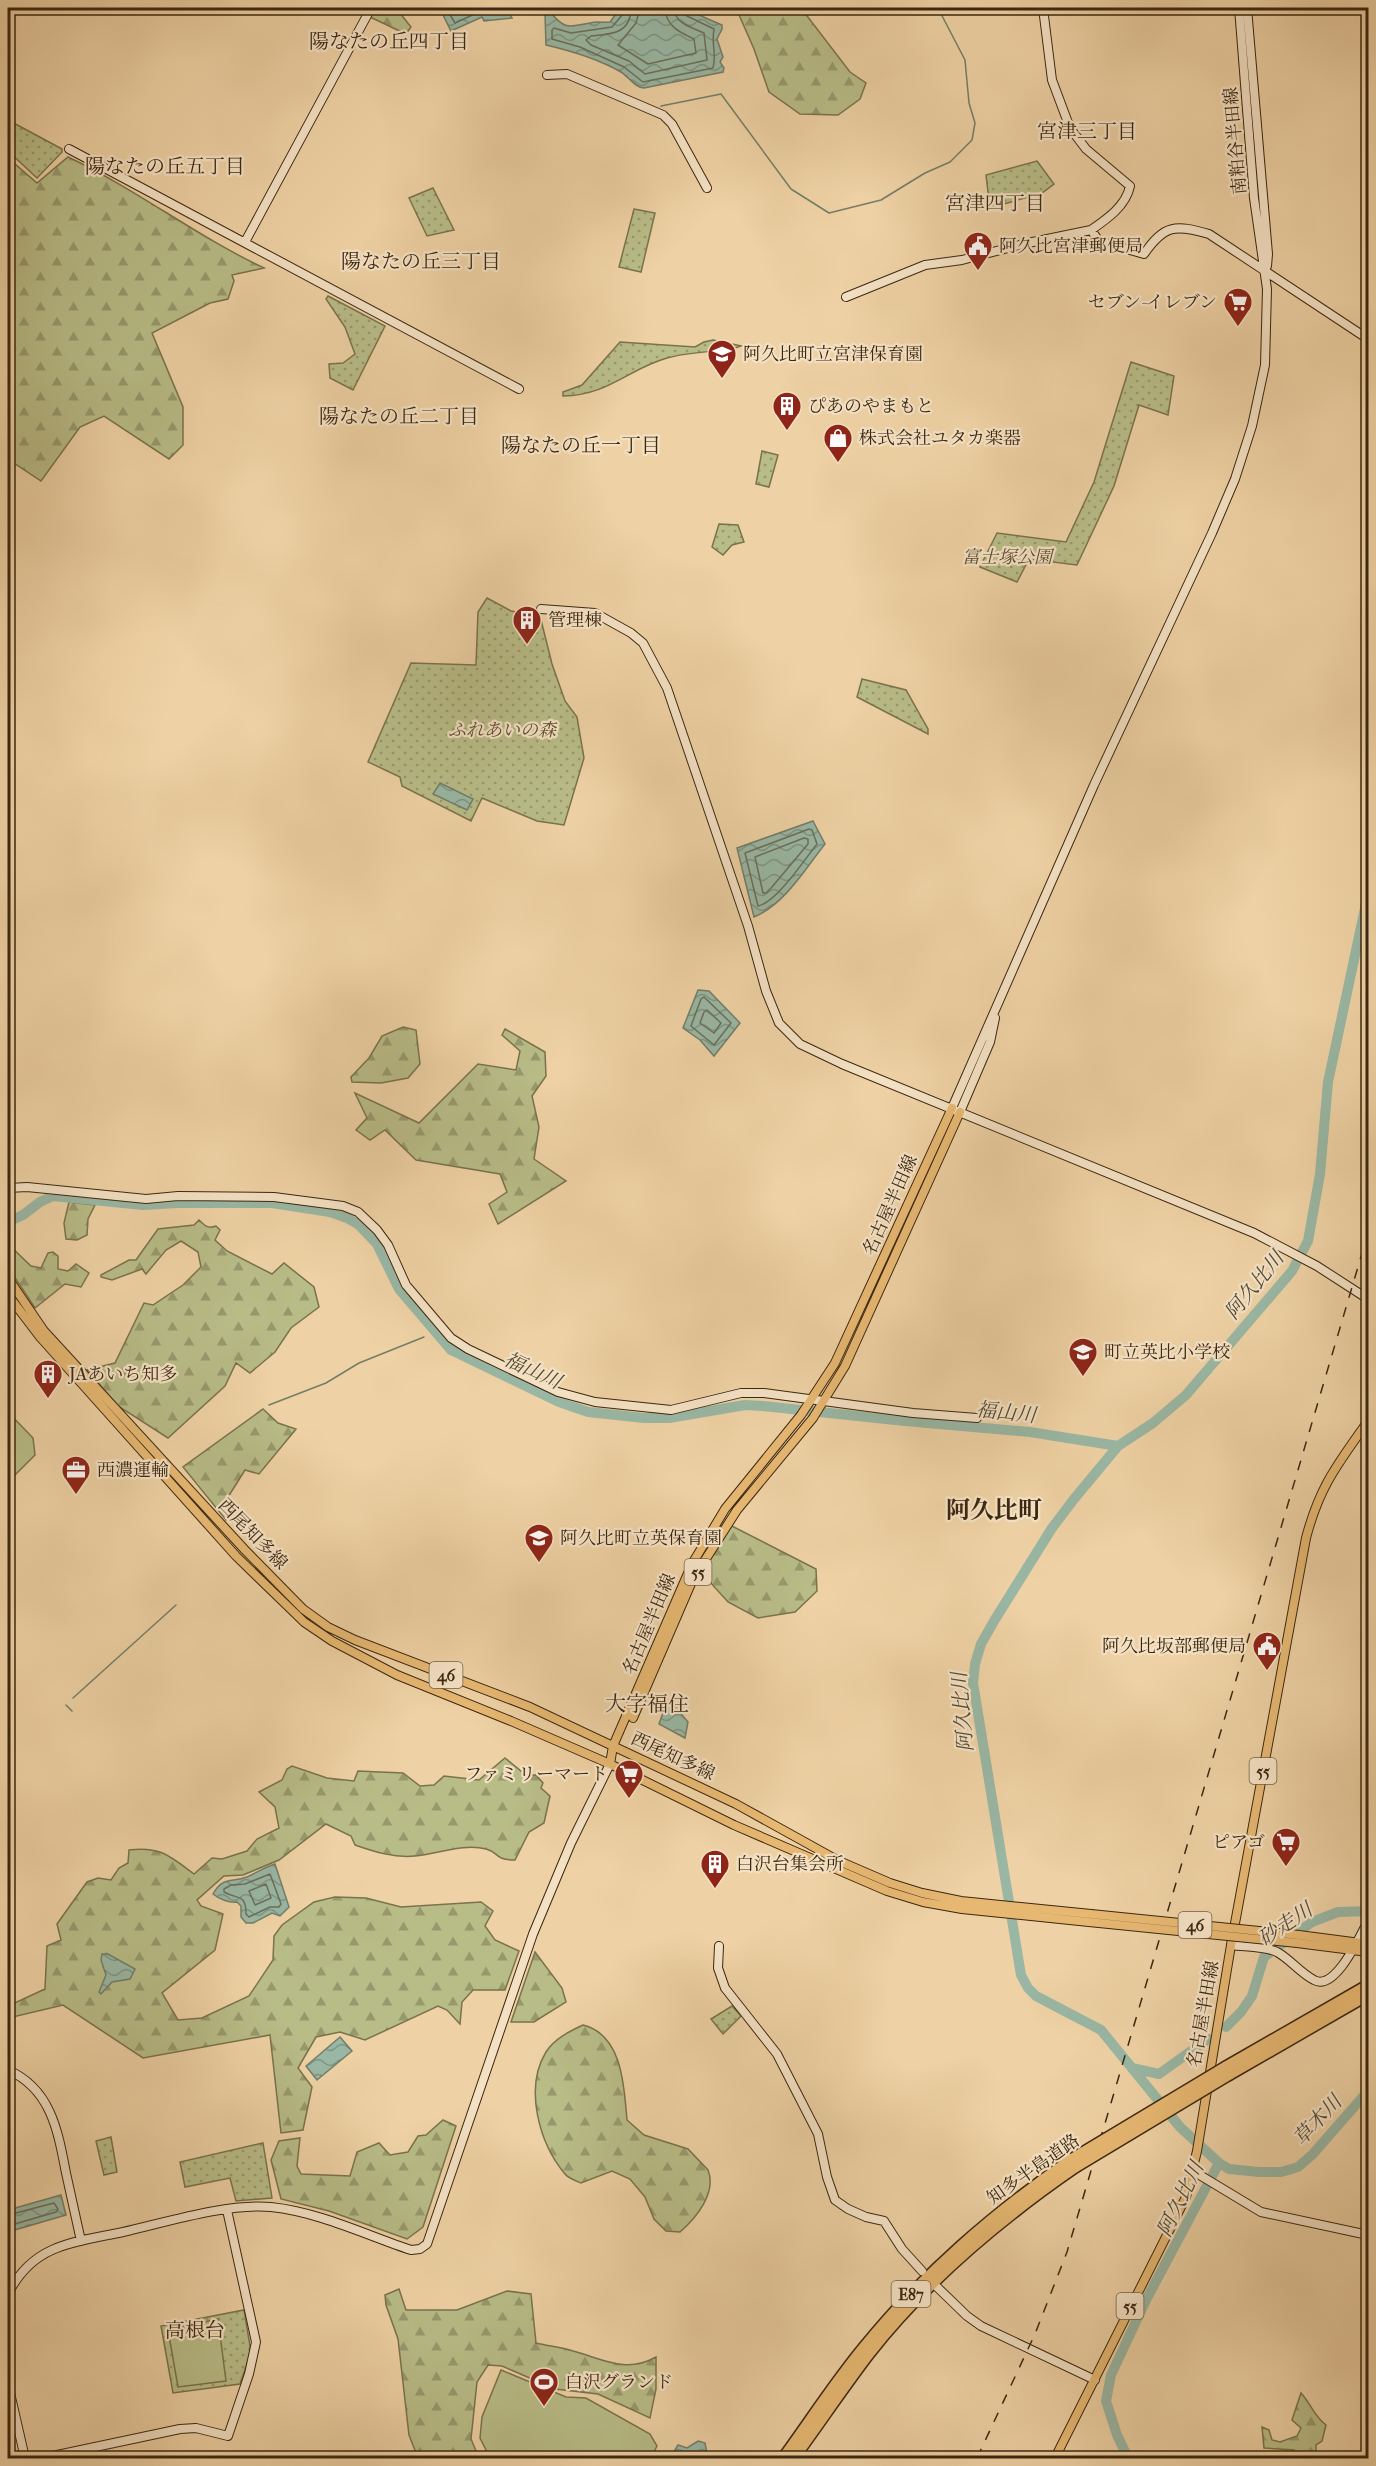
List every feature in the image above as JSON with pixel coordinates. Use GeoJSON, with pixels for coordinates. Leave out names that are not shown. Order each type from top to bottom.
{"type":"FeatureCollection","features":[{"type":"Feature","properties":{"kind":"highway","name":"知多半島道路"},"geometry":{"type":"LineString","coordinates":[[783,2458],[863,2348],[912,2292],[1003,2208],[1368,1985]]}},
{"type":"Feature","properties":{"kind":"highway","name":"知多半島道路"},"geometry":{"type":"LineString","coordinates":[[1227,2071],[1368,1995]]}},
{"type":"Feature","properties":{"kind":"highway","name":"知多半島道路"},"geometry":{"type":"LineString","coordinates":[[794,2458],[870,2353],[918,2298],[1008,2215],[1073,2164]]}},
{"type":"Feature","properties":{"kind":"main road","name":"名古屋半田線"},"geometry":{"type":"LineString","coordinates":[[610,1764],[692,1564],[725,1509],[810,1402],[849,1337],[956,1110]]}},
{"type":"Feature","properties":{"kind":"main road","name":"名古屋半田線"},"geometry":{"type":"LineString","coordinates":[[616,1747],[693,1579],[737,1510],[823,1404],[858,1341],[956,1110]]}},
{"type":"Feature","properties":{"kind":"main road","name":"西尾知多線"},"geometry":{"type":"LineString","coordinates":[[8,1278],[51,1340],[173,1475],[303,1609],[328,1627],[355,1641],[530,1707],[736,1804],[839,1861],[890,1883],[922,1893],[1000,1909]]}},
{"type":"Feature","properties":{"kind":"main road","name":"西尾知多線"},"geometry":{"type":"LineString","coordinates":[[8,1295],[40,1337],[236,1556],[304,1622],[332,1641],[397,1675],[511,1720],[610,1764],[735,1825],[887,1891],[923,1902],[1354,1946],[1368,1944]]}},
{"type":"Feature","properties":{"kind":"main road","name":"名古屋半田線"},"geometry":{"type":"LineString","coordinates":[[1055,2458],[1134,2307],[1178,2215],[1193,2171],[1231,1945],[1312,1517],[1327,1480],[1368,1421]]}},
{"type":"Feature","properties":{"kind":"main road","name":"西尾知多線"},"geometry":{"type":"LineString","coordinates":[[1354,1946],[1368,1952]]}},
{"type":"Feature","properties":{"kind":"street"},"geometry":{"type":"LineString","coordinates":[[245,242],[371,8]]}},
{"type":"Feature","properties":{"kind":"street"},"geometry":{"type":"LineString","coordinates":[[846,297],[925,265],[962,260],[1091,230],[1120,207],[1129,193],[1130,186],[1086,149],[1070,128],[1052,80],[1043,8]]}},
{"type":"Feature","properties":{"kind":"street","name":"南粕谷半田線"},"geometry":{"type":"LineString","coordinates":[[1239,8],[1254,198],[1260,249],[1266,271]]}},
{"type":"Feature","properties":{"kind":"street","name":"南粕谷半田線"},"geometry":{"type":"LineString","coordinates":[[1247,8],[1268,254],[1266,271]]}},
{"type":"Feature","properties":{"kind":"street"},"geometry":{"type":"LineString","coordinates":[[547,75],[567,74],[663,115],[672,124],[708,188]]}},
{"type":"Feature","properties":{"kind":"street"},"geometry":{"type":"LineString","coordinates":[[69,149],[519,388]]}},
{"type":"Feature","properties":{"kind":"street"},"geometry":{"type":"LineString","coordinates":[[1091,230],[1099,241],[1144,254],[1155,237],[1168,229],[1183,228],[1209,234],[1368,339]]}},
{"type":"Feature","properties":{"kind":"street"},"geometry":{"type":"LineString","coordinates":[[956,1110],[1003,990],[1115,738],[1235,479],[1252,426],[1263,377],[1268,310],[1266,271]]}},
{"type":"Feature","properties":{"kind":"street"},"geometry":{"type":"LineString","coordinates":[[541,609],[595,613],[631,633],[643,643],[667,688],[748,926],[766,991],[779,1023],[789,1035],[812,1051],[1254,1233],[1317,1266],[1368,1299]]}},
{"type":"Feature","properties":{"kind":"street"},"geometry":{"type":"LineString","coordinates":[[8,1188],[27,1186],[146,1199],[178,1196],[274,1197],[344,1206],[358,1212],[377,1230],[388,1245],[406,1285],[451,1338],[468,1349],[558,1392],[595,1402],[670,1410],[741,1394],[764,1393],[823,1404],[977,1418]]}},
{"type":"Feature","properties":{"kind":"street"},"geometry":{"type":"LineString","coordinates":[[8,2294],[20,2274],[53,2249],[243,2207],[274,2208],[320,2219],[411,2250],[420,2249],[427,2244],[533,1934],[571,1843],[610,1764]]}},
{"type":"Feature","properties":{"kind":"street"},"geometry":{"type":"LineString","coordinates":[[1231,1945],[1277,1952],[1317,1982],[1325,1982],[1334,1976],[1368,1921]]}},
{"type":"Feature","properties":{"kind":"street"},"geometry":{"type":"LineString","coordinates":[[719,1947],[718,1968],[725,1988],[777,2054],[818,2134],[834,2200],[866,2217],[884,2221],[902,2249],[922,2271]]}},
{"type":"Feature","properties":{"kind":"street"},"geometry":{"type":"LineString","coordinates":[[8,2070],[33,2086],[50,2109],[57,2130],[81,2241]]}},
{"type":"Feature","properties":{"kind":"street"},"geometry":{"type":"LineString","coordinates":[[1193,2171],[1261,2212],[1368,2235]]}},
{"type":"Feature","properties":{"kind":"street"},"geometry":{"type":"LineString","coordinates":[[43,2458],[180,2429],[196,2428],[228,2436],[249,2374],[256,2342],[227,2210]]}},
{"type":"Feature","properties":{"kind":"street"},"geometry":{"type":"LineString","coordinates":[[937,2287],[967,2316],[981,2326],[1095,2380]]}},
{"type":"Feature","properties":{"kind":"street"},"geometry":{"type":"LineString","coordinates":[[8,2384],[9,2397],[25,2458]]}},
{"type":"Feature","properties":{"kind":"green space"},"geometry":{"type":"Polygon","coordinates":[[[351,8],[396,8],[411,27],[406,34],[351,8]]]}},
{"type":"Feature","properties":{"kind":"green space"},"geometry":{"type":"Polygon","coordinates":[[[736,8],[801,8],[850,72],[866,83],[860,99],[838,115],[800,114],[769,92],[736,8]]]}},
{"type":"Feature","properties":{"kind":"green space"},"geometry":{"type":"Polygon","coordinates":[[[8,120],[62,149],[62,152],[37,178],[8,151],[8,120]]]}},
{"type":"Feature","properties":{"kind":"green space"},"geometry":{"type":"Polygon","coordinates":[[[68,157],[118,183],[214,242],[264,268],[232,275],[234,281],[228,299],[210,303],[152,333],[183,407],[183,445],[169,459],[104,416],[80,427],[41,481],[8,459],[8,158],[37,183],[68,157]]]}},
{"type":"Feature","properties":{"kind":"green space"},"geometry":{"type":"Polygon","coordinates":[[[1037,161],[1054,184],[1042,193],[990,208],[986,175],[1037,161]]]}},
{"type":"Feature","properties":{"kind":"green space"},"geometry":{"type":"Polygon","coordinates":[[[433,188],[454,230],[427,236],[409,198],[433,188]]]}},
{"type":"Feature","properties":{"kind":"green space"},"geometry":{"type":"Polygon","coordinates":[[[634,209],[655,213],[641,272],[619,267],[634,209]]]}},
{"type":"Feature","properties":{"kind":"green space"},"geometry":{"type":"Polygon","coordinates":[[[328,296],[385,326],[353,390],[330,378],[329,364],[343,363],[355,354],[345,327],[326,299],[328,296]]]}},
{"type":"Feature","properties":{"kind":"green space"},"geometry":{"type":"Polygon","coordinates":[[[713,340],[741,346],[667,358],[593,391],[563,396],[563,392],[582,385],[620,342],[695,347],[713,340]]]}},
{"type":"Feature","properties":{"kind":"green space","name":"富士塚公園"},"geometry":{"type":"Polygon","coordinates":[[[1131,362],[1174,376],[1168,415],[1139,405],[1114,486],[1077,565],[1029,559],[1017,582],[980,567],[997,533],[1066,542],[1094,482],[1131,362]]]}},
{"type":"Feature","properties":{"kind":"green space"},"geometry":{"type":"Polygon","coordinates":[[[762,451],[778,455],[769,487],[756,484],[762,451]]]}},
{"type":"Feature","properties":{"kind":"green space"},"geometry":{"type":"Polygon","coordinates":[[[719,524],[738,525],[744,542],[732,545],[723,555],[712,547],[719,524]]]}},
{"type":"Feature","properties":{"kind":"green space","name":"ふれあいの森"},"geometry":{"type":"Polygon","coordinates":[[[487,598],[511,611],[540,616],[552,664],[565,701],[577,717],[584,758],[564,825],[537,821],[482,798],[471,821],[402,786],[400,777],[368,762],[411,663],[476,665],[478,612],[487,598]]]}},
{"type":"Feature","properties":{"kind":"green space"},"geometry":{"type":"Polygon","coordinates":[[[862,679],[906,690],[928,729],[928,734],[857,697],[862,679]]]}},
{"type":"Feature","properties":{"kind":"green space"},"geometry":{"type":"Polygon","coordinates":[[[403,1027],[416,1030],[420,1064],[408,1078],[381,1083],[352,1082],[351,1077],[369,1058],[382,1036],[403,1027]]]}},
{"type":"Feature","properties":{"kind":"green space"},"geometry":{"type":"Polygon","coordinates":[[[505,1029],[545,1052],[546,1076],[532,1096],[539,1127],[534,1159],[566,1181],[498,1224],[489,1204],[507,1192],[500,1174],[416,1160],[385,1130],[370,1140],[356,1130],[367,1118],[355,1093],[419,1123],[478,1064],[516,1070],[520,1051],[502,1035],[505,1029]]]}},
{"type":"Feature","properties":{"kind":"green space"},"geometry":{"type":"Polygon","coordinates":[[[69,1202],[95,1205],[88,1219],[87,1235],[77,1240],[66,1239],[64,1223],[69,1202]]]}},
{"type":"Feature","properties":{"kind":"green space"},"geometry":{"type":"Polygon","coordinates":[[[199,1220],[207,1226],[216,1226],[220,1230],[215,1240],[227,1251],[272,1274],[284,1263],[314,1287],[319,1307],[291,1328],[275,1352],[250,1373],[236,1363],[225,1386],[168,1438],[118,1406],[87,1370],[115,1363],[144,1303],[153,1305],[183,1285],[201,1267],[198,1252],[181,1241],[166,1250],[146,1274],[142,1269],[112,1280],[101,1277],[101,1275],[129,1260],[136,1260],[158,1229],[194,1225],[199,1220]]]}},
{"type":"Feature","properties":{"kind":"green space"},"geometry":{"type":"Polygon","coordinates":[[[8,1244],[31,1266],[41,1268],[48,1253],[53,1252],[58,1256],[58,1269],[68,1271],[76,1264],[89,1273],[81,1287],[65,1284],[35,1308],[8,1267],[8,1244]]]}},
{"type":"Feature","properties":{"kind":"green space"},"geometry":{"type":"Polygon","coordinates":[[[263,1409],[278,1423],[296,1429],[259,1474],[245,1470],[223,1505],[222,1509],[230,1516],[226,1520],[183,1467],[263,1409]]]}},
{"type":"Feature","properties":{"kind":"green space"},"geometry":{"type":"Polygon","coordinates":[[[8,1412],[33,1438],[35,1455],[8,1482],[8,1412]]]}},
{"type":"Feature","properties":{"kind":"green space"},"geometry":{"type":"Polygon","coordinates":[[[728,1524],[816,1569],[817,1591],[795,1612],[758,1618],[728,1602],[709,1581],[706,1550],[716,1532],[728,1524]]]}},
{"type":"Feature","properties":{"kind":"green space"},"geometry":{"type":"Polygon","coordinates":[[[505,1758],[526,1775],[536,1775],[543,1783],[541,1788],[550,1796],[544,1823],[529,1832],[515,1860],[503,1859],[490,1850],[478,1847],[415,1856],[385,1854],[355,1845],[351,1836],[326,1824],[279,1860],[243,1875],[224,1876],[197,1900],[201,1906],[223,1914],[215,1950],[162,1993],[178,2020],[202,2018],[249,1996],[273,1960],[274,1936],[282,1925],[314,1902],[335,1897],[366,1898],[401,1907],[481,1902],[493,1911],[485,1926],[495,1940],[519,1951],[505,1990],[473,1990],[462,2002],[460,2024],[447,2010],[438,2006],[365,2040],[340,2032],[316,2037],[298,2068],[312,2087],[303,2130],[281,2133],[270,2035],[143,2058],[63,2005],[13,2017],[8,2006],[45,1989],[47,1946],[61,1940],[57,1924],[87,1882],[98,1878],[111,1880],[119,1868],[128,1863],[129,1850],[157,1851],[194,1874],[212,1858],[222,1859],[247,1851],[257,1839],[279,1828],[275,1807],[259,1792],[282,1780],[287,1769],[292,1766],[327,1778],[354,1781],[358,1771],[403,1773],[420,1786],[434,1785],[444,1776],[479,1780],[505,1758]]]}},
{"type":"Feature","properties":{"kind":"green space"},"geometry":{"type":"Polygon","coordinates":[[[535,1952],[562,1988],[566,2002],[534,2022],[511,2022],[535,1952]]]}},
{"type":"Feature","properties":{"kind":"green space"},"geometry":{"type":"Polygon","coordinates":[[[732,2006],[741,2016],[723,2034],[711,2019],[732,2006]]]}},
{"type":"Feature","properties":{"kind":"green space"},"geometry":{"type":"Polygon","coordinates":[[[583,2025],[606,2039],[614,2051],[622,2078],[627,2120],[644,2135],[688,2149],[708,2170],[710,2187],[707,2196],[692,2220],[680,2232],[666,2231],[654,2219],[645,2197],[630,2179],[612,2171],[581,2183],[565,2174],[548,2147],[535,2098],[539,2066],[553,2043],[583,2025]]]}},
{"type":"Feature","properties":{"kind":"green space"},"geometry":{"type":"Polygon","coordinates":[[[443,2120],[456,2126],[423,2227],[407,2239],[329,2211],[281,2199],[271,2160],[279,2141],[300,2138],[297,2166],[301,2174],[350,2176],[357,2152],[379,2143],[390,2155],[408,2152],[418,2136],[426,2135],[443,2120]]]}},
{"type":"Feature","properties":{"kind":"green space"},"geometry":{"type":"Polygon","coordinates":[[[111,2137],[117,2172],[104,2175],[96,2141],[111,2137]]]}},
{"type":"Feature","properties":{"kind":"green space"},"geometry":{"type":"Polygon","coordinates":[[[263,2143],[272,2198],[236,2201],[230,2178],[185,2187],[180,2162],[263,2143]]]}},
{"type":"Feature","properties":{"kind":"green space"},"geometry":{"type":"Polygon","coordinates":[[[399,2289],[406,2310],[457,2310],[507,2291],[531,2294],[536,2343],[564,2348],[624,2365],[645,2362],[656,2357],[656,2389],[650,2418],[598,2394],[555,2389],[502,2366],[488,2365],[477,2382],[471,2439],[479,2458],[418,2458],[409,2435],[398,2339],[386,2305],[385,2295],[399,2289]]]}},
{"type":"Feature","properties":{"kind":"green space"},"geometry":{"type":"Polygon","coordinates":[[[244,2310],[251,2352],[240,2384],[173,2393],[161,2326],[244,2310]]]}},
{"type":"Feature","properties":{"kind":"green space"},"geometry":{"type":"Polygon","coordinates":[[[218,2319],[226,2381],[178,2387],[168,2330],[218,2319]]]}},
{"type":"Feature","properties":{"kind":"green space","name":"白沢グランド"},"geometry":{"type":"Polygon","coordinates":[[[501,2370],[566,2397],[586,2398],[650,2434],[657,2446],[651,2458],[490,2458],[480,2438],[482,2417],[501,2370]]]}},
{"type":"Feature","properties":{"kind":"green space"},"geometry":{"type":"Polygon","coordinates":[[[1301,2393],[1318,2418],[1326,2425],[1322,2441],[1316,2445],[1316,2458],[1293,2458],[1294,2450],[1264,2448],[1262,2427],[1269,2430],[1272,2440],[1280,2442],[1297,2436],[1301,2428],[1292,2420],[1301,2393]]]}},
{"type":"Feature","properties":{"kind":"water"},"geometry":{"type":"Polygon","coordinates":[[[522,8],[516,14],[510,14],[512,18],[484,21],[482,17],[451,31],[440,9],[522,8]]]}},
{"type":"Feature","properties":{"kind":"water"},"geometry":{"type":"Polygon","coordinates":[[[617,8],[683,8],[722,25],[717,39],[723,57],[720,62],[724,68],[723,72],[644,88],[603,63],[546,45],[545,15],[552,14],[561,23],[573,26],[610,22],[618,11],[617,8]]]}},
{"type":"Feature","properties":{"kind":"water"},"geometry":{"type":"Polygon","coordinates":[[[440,783],[473,799],[467,810],[433,794],[440,783]]]}},
{"type":"Feature","properties":{"kind":"water"},"geometry":{"type":"Polygon","coordinates":[[[813,821],[825,844],[785,895],[754,917],[737,848],[813,821]]]}},
{"type":"Feature","properties":{"kind":"water"},"geometry":{"type":"Polygon","coordinates":[[[698,990],[709,991],[740,1023],[714,1056],[700,1040],[683,1028],[698,990]]]}},
{"type":"Feature","properties":{"kind":"water"},"geometry":{"type":"Polygon","coordinates":[[[667,1702],[679,1706],[688,1722],[685,1738],[659,1724],[667,1702]]]}},
{"type":"Feature","properties":{"kind":"water"},"geometry":{"type":"Polygon","coordinates":[[[275,1864],[289,1907],[280,1916],[272,1913],[253,1923],[246,1923],[241,1917],[241,1906],[237,1902],[218,1898],[213,1894],[224,1882],[247,1877],[275,1864]]]}},
{"type":"Feature","properties":{"kind":"water"},"geometry":{"type":"Polygon","coordinates":[[[102,1954],[108,1954],[135,1969],[130,1979],[112,1982],[101,1994],[99,1992],[106,1975],[101,1960],[102,1954]]]}},
{"type":"Feature","properties":{"kind":"water"},"geometry":{"type":"Polygon","coordinates":[[[340,2037],[352,2051],[317,2080],[306,2066],[340,2037]]]}},
{"type":"Feature","properties":{"kind":"water"},"geometry":{"type":"Polygon","coordinates":[[[61,2195],[66,2215],[8,2232],[8,2210],[61,2195]]]}},
{"type":"Feature","properties":{"kind":"water"},"geometry":{"type":"Polygon","coordinates":[[[698,2441],[705,2443],[708,2458],[670,2458],[678,2445],[687,2448],[698,2441]]]}},
{"type":"Feature","properties":{"kind":"waterway"},"geometry":{"type":"LineString","coordinates":[[661,106],[721,94],[791,189],[829,213],[881,200],[925,173],[950,162],[972,140],[975,123],[969,103],[965,60],[938,8]]}},
{"type":"Feature","properties":{"kind":"waterway","name":"阿久比川"},"geometry":{"type":"LineString","coordinates":[[1368,894],[1328,1082],[1320,1174],[1308,1241],[1292,1271],[1186,1395],[1153,1423],[1118,1446],[1052,1528],[981,1644],[975,1664],[973,1683],[1021,1975],[1028,1988],[1036,1996],[1101,2030],[1180,2127],[1219,2163],[1229,2169],[1281,2172],[1298,2167],[1312,2155],[1368,2091]]}},
{"type":"Feature","properties":{"kind":"waterway","name":"福山川"},"geometry":{"type":"LineString","coordinates":[[8,1222],[53,1196],[143,1205],[272,1203],[330,1212],[359,1225],[377,1244],[399,1289],[451,1350],[559,1402],[588,1412],[644,1418],[669,1418],[745,1405],[763,1406],[1030,1432],[1118,1446]]}},
{"type":"Feature","properties":{"kind":"waterway"},"geometry":{"type":"LineString","coordinates":[[269,1405],[326,1383],[359,1363],[424,1337]]}},
{"type":"Feature","properties":{"kind":"waterway"},"geometry":{"type":"LineString","coordinates":[[73,1698],[176,1605]]}},
{"type":"Feature","properties":{"kind":"waterway"},"geometry":{"type":"LineString","coordinates":[[66,1705],[72,1711]]}},
{"type":"Feature","properties":{"kind":"waterway","name":"砂走川"},"geometry":{"type":"LineString","coordinates":[[1226,2027],[1241,2012],[1252,1996],[1264,1957],[1312,1922],[1338,1912],[1368,1911]]}},
{"type":"Feature","properties":{"kind":"waterway","name":"砂走川"},"geometry":{"type":"LineString","coordinates":[[1132,2068],[1159,2074],[1208,2039]]}},
{"type":"Feature","properties":{"kind":"waterway","name":"阿久比川"},"geometry":{"type":"LineString","coordinates":[[1128,2458],[1117,2435],[1106,2401],[1111,2375],[1146,2300],[1219,2163]]}},
{"type":"Feature","properties":{"kind":"railway"},"geometry":{"type":"LineString","coordinates":[[977,2458],[1035,2334],[1067,2252],[1368,1233]]}},
{"type":"Feature","properties":{"kind":"place","name":"阿久比宮津郵便局"},"geometry":{"type":"Point","coordinates":[978,272]}},
{"type":"Feature","properties":{"kind":"place","name":"セブン-イレブン"},"geometry":{"type":"Point","coordinates":[1238,328]}},
{"type":"Feature","properties":{"kind":"place","name":"阿久比町立宮津保育園"},"geometry":{"type":"Point","coordinates":[722,380]}},
{"type":"Feature","properties":{"kind":"place","name":"ぴあのやまもと"},"geometry":{"type":"Point","coordinates":[787,432]}},
{"type":"Feature","properties":{"kind":"place","name":"株式会社ユタカ楽器"},"geometry":{"type":"Point","coordinates":[838,464]}},
{"type":"Feature","properties":{"kind":"place","name":"管理棟"},"geometry":{"type":"Point","coordinates":[527,646]}},
{"type":"Feature","properties":{"kind":"place","name":"町立英比小学校"},"geometry":{"type":"Point","coordinates":[1083,1378]}},
{"type":"Feature","properties":{"kind":"place","name":"JAあいち知多"},"geometry":{"type":"Point","coordinates":[48,1400]}},
{"type":"Feature","properties":{"kind":"place","name":"西濃運輸"},"geometry":{"type":"Point","coordinates":[76,1496]}},
{"type":"Feature","properties":{"kind":"place","name":"阿久比町立英保育園"},"geometry":{"type":"Point","coordinates":[539,1564]}},
{"type":"Feature","properties":{"kind":"place","name":"阿久比坂部郵便局"},"geometry":{"type":"Point","coordinates":[1267,1672]}},
{"type":"Feature","properties":{"kind":"place","name":"ファミリーマート"},"geometry":{"type":"Point","coordinates":[629,1800]}},
{"type":"Feature","properties":{"kind":"place","name":"ピアゴ"},"geometry":{"type":"Point","coordinates":[1286,1868]}},
{"type":"Feature","properties":{"kind":"place","name":"白沢台集会所"},"geometry":{"type":"Point","coordinates":[715,1890]}},
{"type":"Feature","properties":{"kind":"place","name":"白沢グランド"},"geometry":{"type":"Point","coordinates":[544,2408]}},
{"type":"Feature","properties":{"kind":"district","name":"陽なたの丘四丁目"},"geometry":{"type":"Point","coordinates":[389,41]}},
{"type":"Feature","properties":{"kind":"district","name":"宮津三丁目"},"geometry":{"type":"Point","coordinates":[1087,131]}},
{"type":"Feature","properties":{"kind":"district","name":"陽なたの丘五丁目"},"geometry":{"type":"Point","coordinates":[165,166]}},
{"type":"Feature","properties":{"kind":"district","name":"宮津四丁目"},"geometry":{"type":"Point","coordinates":[995,203]}},
{"type":"Feature","properties":{"kind":"district","name":"陽なたの丘三丁目"},"geometry":{"type":"Point","coordinates":[421,261]}},
{"type":"Feature","properties":{"kind":"district","name":"陽なたの丘二丁目"},"geometry":{"type":"Point","coordinates":[399,416]}},
{"type":"Feature","properties":{"kind":"district","name":"陽なたの丘一丁目"},"geometry":{"type":"Point","coordinates":[581,445]}},
{"type":"Feature","properties":{"kind":"district","name":"阿久比町"},"geometry":{"type":"Point","coordinates":[994,1510]}},
{"type":"Feature","properties":{"kind":"district","name":"大字福住"},"geometry":{"type":"Point","coordinates":[647,1704]}},
{"type":"Feature","properties":{"kind":"district","name":"高根台"},"geometry":{"type":"Point","coordinates":[195,2330]}},
{"type":"Feature","properties":{"kind":"water label","name":"草木川"},"geometry":{"type":"Point","coordinates":[1317,2120]}}]}
